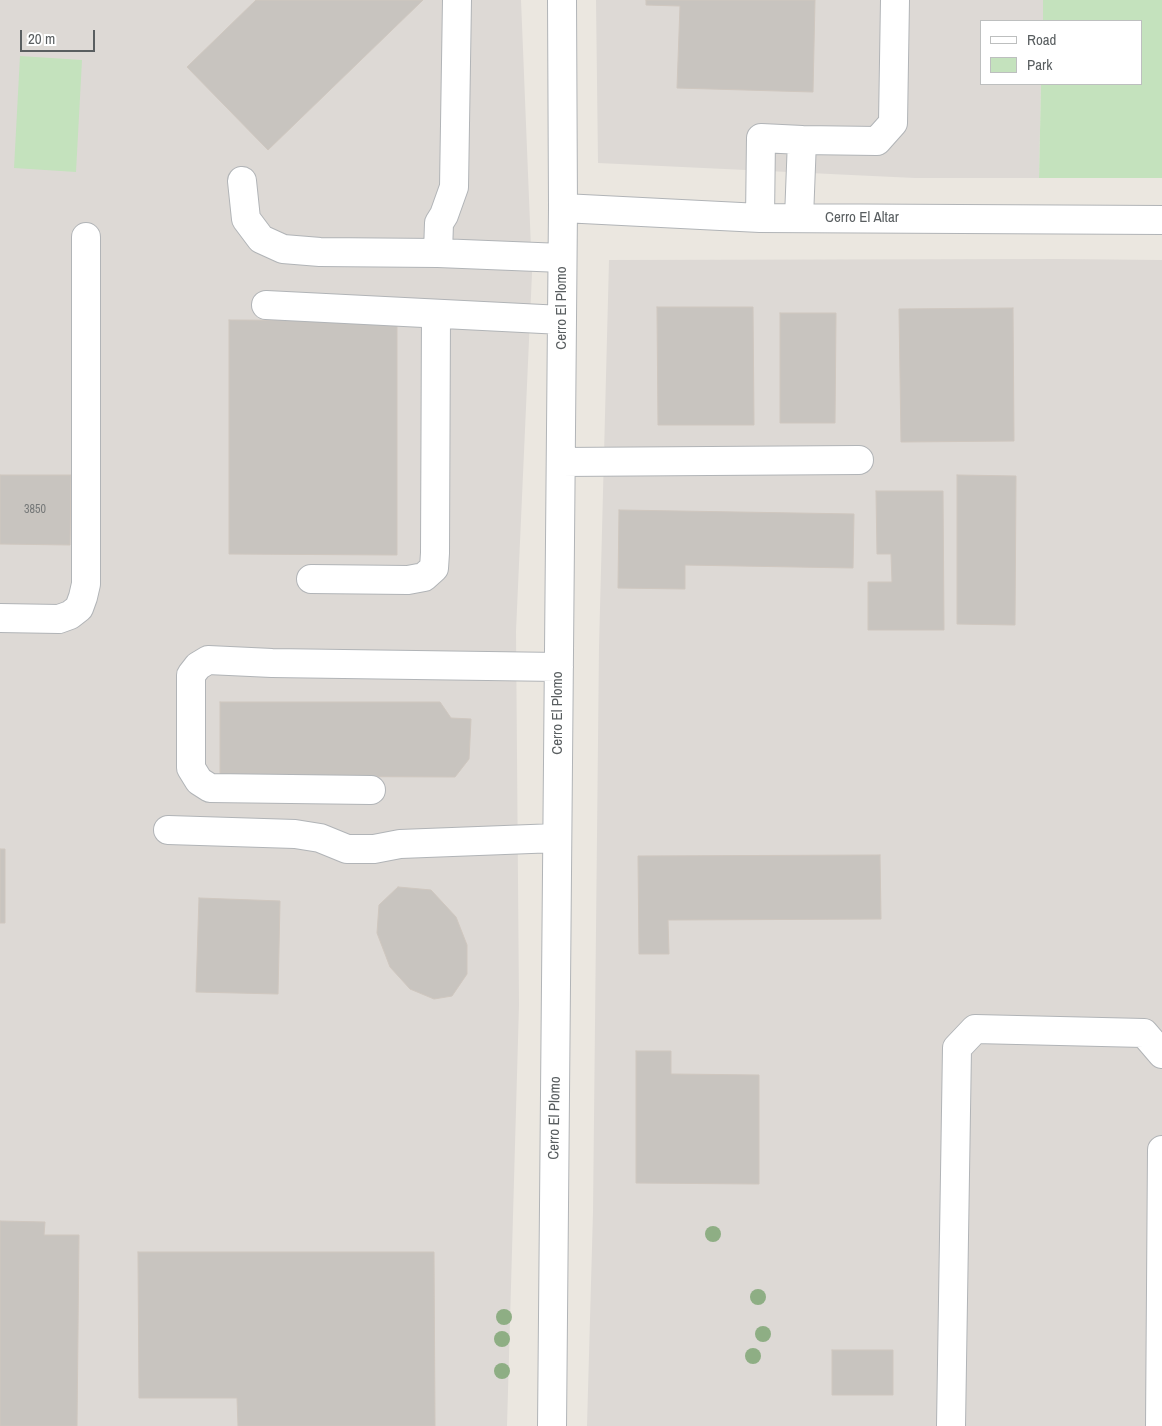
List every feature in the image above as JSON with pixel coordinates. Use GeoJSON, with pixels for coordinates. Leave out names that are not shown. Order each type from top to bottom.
{"type":"FeatureCollection","features":[{"type":"Feature","properties":{"kind":"street"},"geometry":{"type":"LineString","coordinates":[[438,253],[440,223],[454,187],[457,0]]}},
{"type":"Feature","properties":{"kind":"street","name":"Cerro El Plomo"},"geometry":{"type":"LineString","coordinates":[[552,1426],[563,208],[562,0]]}},
{"type":"Feature","properties":{"kind":"street"},"geometry":{"type":"LineString","coordinates":[[760,218],[761,138],[877,142],[893,123],[895,0]]}},
{"type":"Feature","properties":{"kind":"street"},"geometry":{"type":"LineString","coordinates":[[799,218],[802,140]]}},
{"type":"Feature","properties":{"kind":"street"},"geometry":{"type":"LineString","coordinates":[[242,181],[246,219],[262,239],[283,249],[320,252],[438,253],[562,258]]}},
{"type":"Feature","properties":{"kind":"street","name":"Cerro El Altar"},"geometry":{"type":"LineString","coordinates":[[563,208],[760,218],[1162,220]]}},
{"type":"Feature","properties":{"kind":"street"},"geometry":{"type":"LineString","coordinates":[[0,618],[59,619],[70,615],[79,608],[86,584],[86,237]]}},
{"type":"Feature","properties":{"kind":"street"},"geometry":{"type":"LineString","coordinates":[[266,305],[562,320]]}},
{"type":"Feature","properties":{"kind":"street"},"geometry":{"type":"LineString","coordinates":[[312,579],[408,580],[424,577],[434,568],[436,554],[436,314]]}},
{"type":"Feature","properties":{"kind":"street"},"geometry":{"type":"LineString","coordinates":[[561,462],[859,460]]}},
{"type":"Feature","properties":{"kind":"street"},"geometry":{"type":"LineString","coordinates":[[371,790],[210,788],[199,781],[191,768],[191,675],[198,666],[208,660],[282,663],[559,667]]}},
{"type":"Feature","properties":{"kind":"street"},"geometry":{"type":"LineString","coordinates":[[168,830],[295,834],[320,838],[347,849],[374,849],[400,844],[557,838]]}},
{"type":"Feature","properties":{"kind":"street"},"geometry":{"type":"LineString","coordinates":[[951,1426],[957,1048],[975,1029],[1144,1033],[1162,1054]]}},
{"type":"Feature","properties":{"kind":"street"},"geometry":{"type":"LineString","coordinates":[[1160,1426],[1162,1150]]}},
{"type":"Feature","properties":{"kind":"shaded area"},"geometry":{"type":"Polygon","coordinates":[[[0,0],[521,0],[532,273],[516,631],[519,1005],[507,1426],[0,1426],[0,0]]]}},
{"type":"Feature","properties":{"kind":"shaded area"},"geometry":{"type":"Polygon","coordinates":[[[596,0],[1043,0],[1043,20],[980,20],[980,85],[1041,85],[1039,178],[915,178],[598,163],[596,0]]]}},
{"type":"Feature","properties":{"kind":"shaded area"},"geometry":{"type":"Polygon","coordinates":[[[609,260],[1162,260],[1162,1426],[587,1426],[593,1212],[599,647],[609,260]]]}},
{"type":"Feature","properties":{"kind":"green space"},"geometry":{"type":"Polygon","coordinates":[[[1043,0],[1162,0],[1162,178],[1039,178],[1041,85],[1142,85],[1142,20],[1043,20],[1043,0]]]}},
{"type":"Feature","properties":{"kind":"green space"},"geometry":{"type":"Polygon","coordinates":[[[20,56],[82,60],[76,172],[14,168],[20,56]]]}},
{"type":"Feature","properties":{"kind":"building"},"geometry":{"type":"Polygon","coordinates":[[[256,0],[423,0],[268,150],[187,67],[256,0]]]}},
{"type":"Feature","properties":{"kind":"building"},"geometry":{"type":"Polygon","coordinates":[[[646,0],[815,0],[813,92],[677,88],[680,6],[646,5],[646,0]]]}},
{"type":"Feature","properties":{"kind":"building"},"geometry":{"type":"Polygon","coordinates":[[[657,307],[753,307],[754,425],[658,425],[657,307]]]}},
{"type":"Feature","properties":{"kind":"building"},"geometry":{"type":"Polygon","coordinates":[[[1013,308],[1014,441],[901,442],[899,309],[1013,308]]]}},
{"type":"Feature","properties":{"kind":"building"},"geometry":{"type":"Polygon","coordinates":[[[780,313],[836,313],[835,423],[780,423],[780,313]]]}},
{"type":"Feature","properties":{"kind":"building"},"geometry":{"type":"Polygon","coordinates":[[[229,320],[397,321],[397,555],[229,554],[229,320]]]}},
{"type":"Feature","properties":{"kind":"building"},"geometry":{"type":"Polygon","coordinates":[[[0,475],[71,475],[70,545],[0,544],[0,475]]]}},
{"type":"Feature","properties":{"kind":"building"},"geometry":{"type":"Polygon","coordinates":[[[957,475],[1016,476],[1015,625],[957,624],[957,475]]]}},
{"type":"Feature","properties":{"kind":"building"},"geometry":{"type":"Polygon","coordinates":[[[876,491],[943,491],[944,630],[868,630],[868,582],[892,582],[891,554],[877,554],[876,491]]]}},
{"type":"Feature","properties":{"kind":"building"},"geometry":{"type":"Polygon","coordinates":[[[619,510],[854,514],[853,568],[685,565],[685,589],[618,588],[619,510]]]}},
{"type":"Feature","properties":{"kind":"building"},"geometry":{"type":"Polygon","coordinates":[[[220,702],[440,702],[451,718],[471,719],[469,759],[455,777],[220,776],[220,702]]]}},
{"type":"Feature","properties":{"kind":"building"},"geometry":{"type":"Polygon","coordinates":[[[0,849],[5,849],[5,923],[0,923],[0,849]]]}},
{"type":"Feature","properties":{"kind":"building"},"geometry":{"type":"Polygon","coordinates":[[[880,855],[881,919],[668,920],[669,954],[639,954],[638,856],[880,855]]]}},
{"type":"Feature","properties":{"kind":"building"},"geometry":{"type":"Polygon","coordinates":[[[398,887],[431,890],[456,917],[467,945],[467,974],[452,996],[434,999],[410,989],[390,967],[377,933],[379,905],[398,887]]]}},
{"type":"Feature","properties":{"kind":"building"},"geometry":{"type":"Polygon","coordinates":[[[199,898],[280,901],[278,994],[196,992],[199,898]]]}},
{"type":"Feature","properties":{"kind":"building"},"geometry":{"type":"Polygon","coordinates":[[[636,1051],[671,1051],[671,1074],[759,1075],[759,1184],[636,1183],[636,1051]]]}},
{"type":"Feature","properties":{"kind":"building"},"geometry":{"type":"Polygon","coordinates":[[[0,1221],[45,1222],[44,1235],[79,1235],[77,1426],[0,1426],[0,1221]]]}},
{"type":"Feature","properties":{"kind":"building"},"geometry":{"type":"Polygon","coordinates":[[[138,1252],[434,1252],[435,1426],[238,1426],[237,1398],[139,1398],[138,1252]]]}},
{"type":"Feature","properties":{"kind":"building"},"geometry":{"type":"Polygon","coordinates":[[[832,1350],[893,1350],[893,1395],[832,1395],[832,1350]]]}}]}
